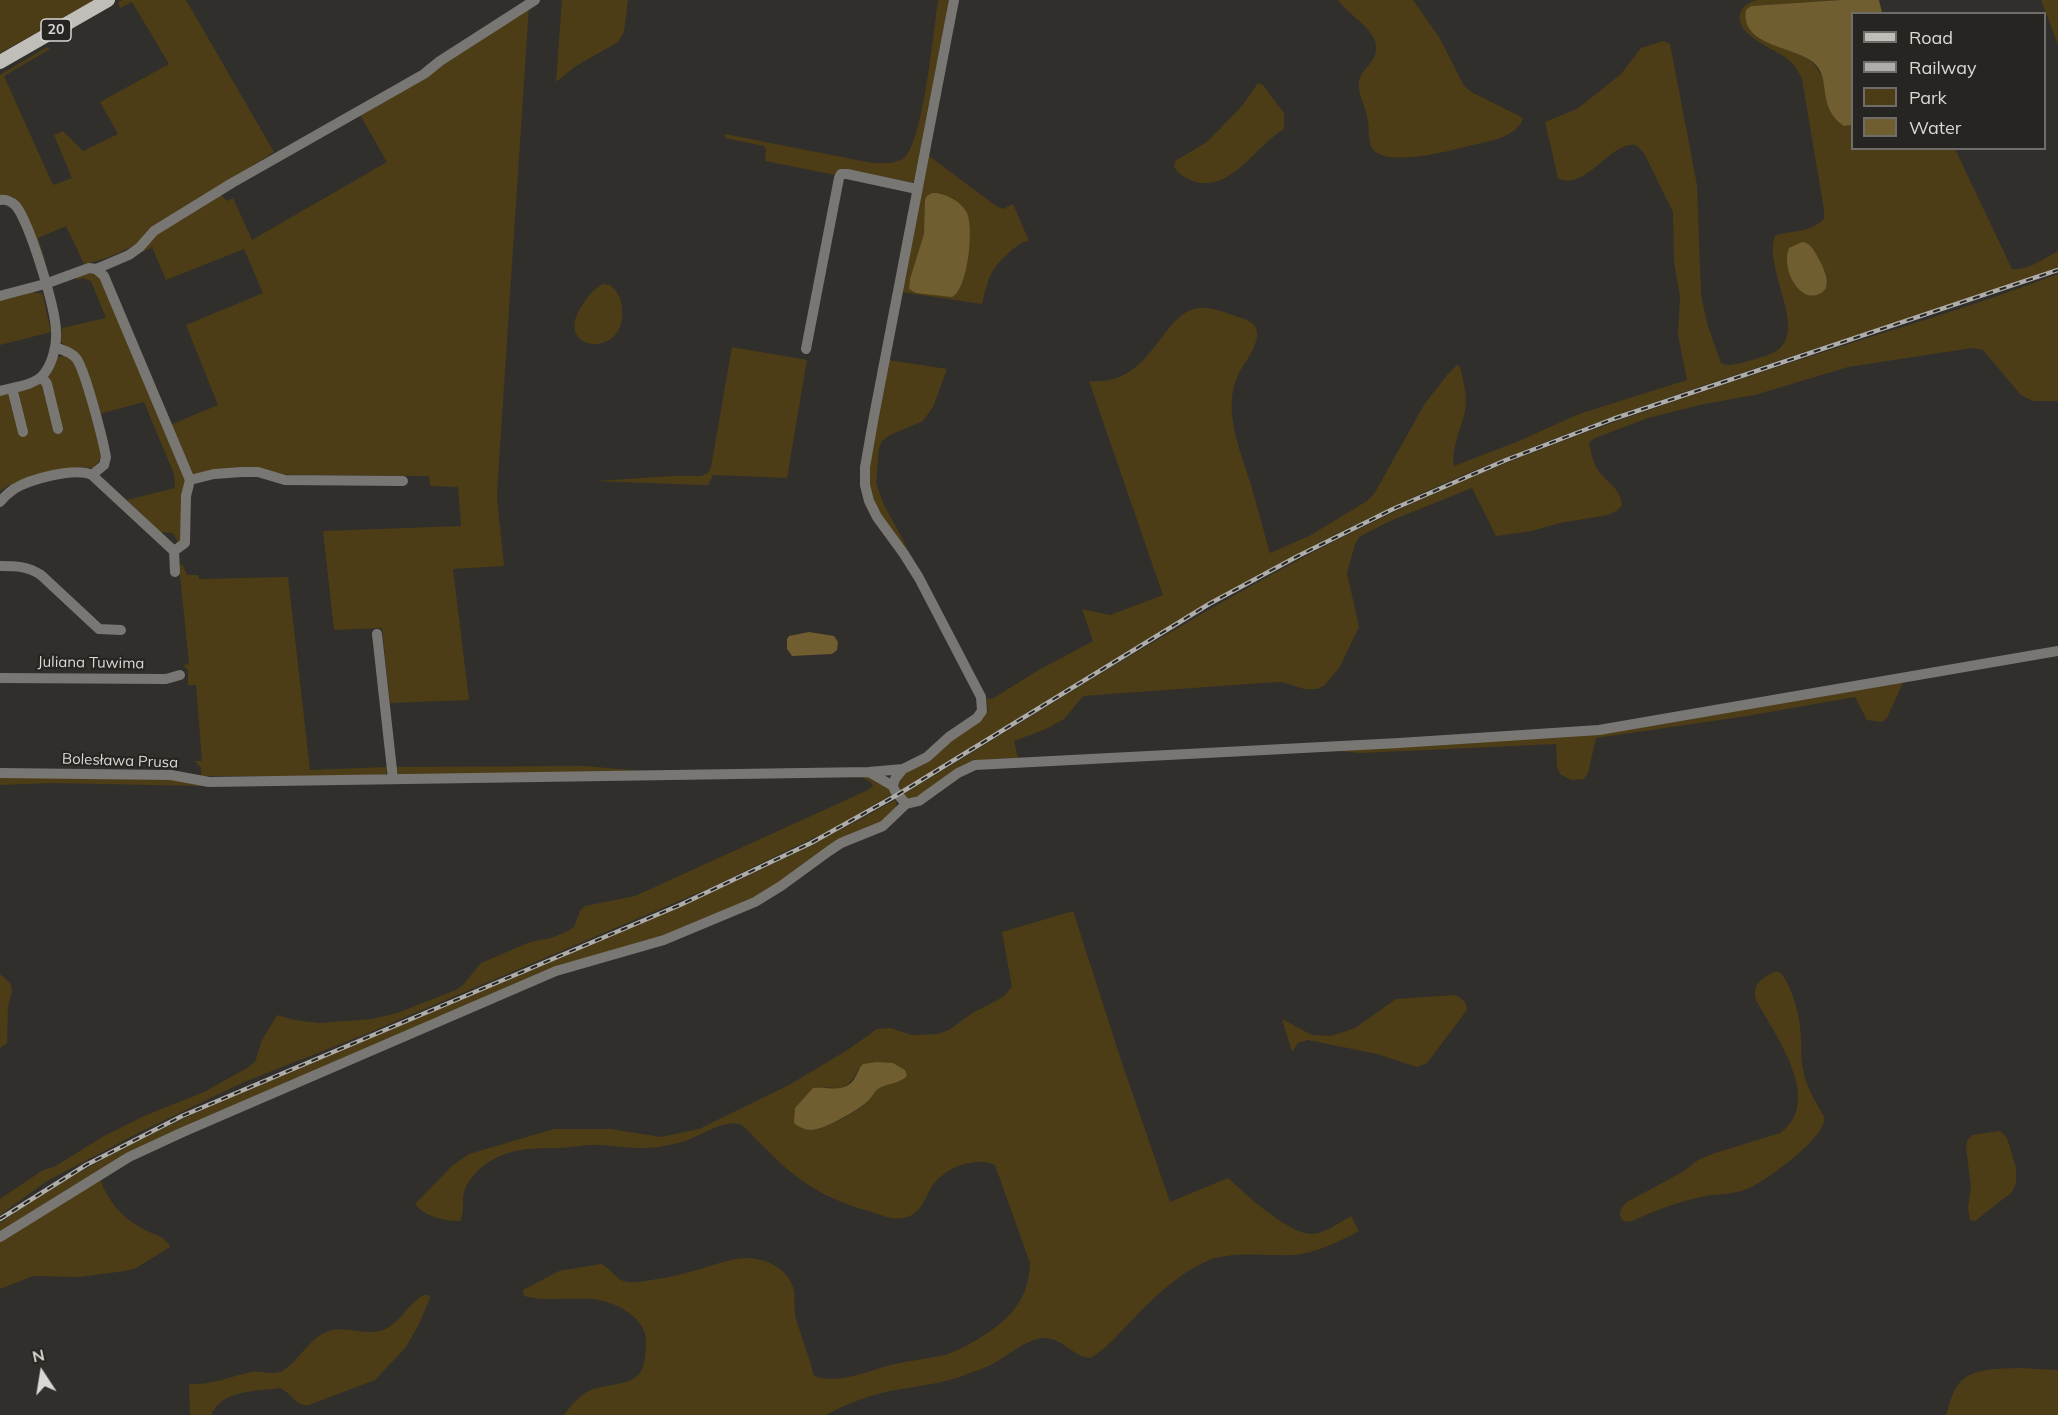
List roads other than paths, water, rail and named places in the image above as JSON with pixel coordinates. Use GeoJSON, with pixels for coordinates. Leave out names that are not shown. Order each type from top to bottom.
{"type":"FeatureCollection","features":[{"type":"Feature","properties":{"kind":"main road","name":"20"},"geometry":{"type":"LineString","coordinates":[[0,62],[108,0]]}},
{"type":"Feature","properties":{"kind":"street"},"geometry":{"type":"LineString","coordinates":[[0,296],[45,284],[89,268],[96,269],[129,255],[140,248],[154,231],[232,183],[417,79],[440,61],[535,0]]}},
{"type":"Feature","properties":{"kind":"street"},"geometry":{"type":"LineString","coordinates":[[893,786],[895,778],[903,769],[927,757],[949,737],[977,718],[983,705],[919,578],[872,509],[865,485],[865,467],[954,0]]}},
{"type":"Feature","properties":{"kind":"street"},"geometry":{"type":"LineString","coordinates":[[806,349],[841,174],[917,189]]}},
{"type":"Feature","properties":{"kind":"street"},"geometry":{"type":"LineString","coordinates":[[0,200],[11,202],[19,211],[33,243],[56,327],[55,348],[50,364],[42,377],[0,391]]}},
{"type":"Feature","properties":{"kind":"street"},"geometry":{"type":"LineString","coordinates":[[96,269],[104,276],[190,480],[186,496],[185,543],[174,551]]}},
{"type":"Feature","properties":{"kind":"street"},"geometry":{"type":"LineString","coordinates":[[55,348],[71,353],[77,359],[85,378],[106,457],[104,465],[92,475]]}},
{"type":"Feature","properties":{"kind":"street"},"geometry":{"type":"LineString","coordinates":[[42,377],[47,384],[58,429]]}},
{"type":"Feature","properties":{"kind":"street"},"geometry":{"type":"LineString","coordinates":[[12,388],[23,432]]}},
{"type":"Feature","properties":{"kind":"street"},"geometry":{"type":"LineString","coordinates":[[0,502],[11,491],[23,484],[70,472],[85,472],[92,475],[174,551],[175,572]]}},
{"type":"Feature","properties":{"kind":"street"},"geometry":{"type":"LineString","coordinates":[[190,480],[214,474],[258,472],[285,480],[403,481]]}},
{"type":"Feature","properties":{"kind":"street"},"geometry":{"type":"LineString","coordinates":[[0,566],[22,566],[32,569],[99,629],[121,630]]}},
{"type":"Feature","properties":{"kind":"street"},"geometry":{"type":"LineString","coordinates":[[377,634],[393,779]]}},
{"type":"Feature","properties":{"kind":"street"},"geometry":{"type":"LineString","coordinates":[[0,1237],[129,1157],[193,1127],[556,971],[664,940],[755,902],[841,843],[883,826],[906,804],[919,801],[966,768],[985,763],[1399,743],[1599,730],[2058,651]]}},
{"type":"Feature","properties":{"kind":"street","name":"Juliana Tuwima"},"geometry":{"type":"LineString","coordinates":[[0,678],[166,679],[180,675]]}},
{"type":"Feature","properties":{"kind":"street","name":"Bolesława Prusa"},"geometry":{"type":"LineString","coordinates":[[0,773],[171,775],[209,782],[869,772],[903,769]]}},
{"type":"Feature","properties":{"kind":"street"},"geometry":{"type":"LineString","coordinates":[[869,772],[893,786],[906,804]]}},
{"type":"Feature","properties":{"kind":"water"},"geometry":{"type":"Polygon","coordinates":[[[1840,0],[1879,0],[1882,12],[1851,12],[1851,125],[1844,126],[1830,110],[1822,76],[1813,62],[1770,44],[1751,31],[1746,22],[1746,10],[1751,6],[1840,0]]]}},
{"type":"Feature","properties":{"kind":"water"},"geometry":{"type":"Polygon","coordinates":[[[932,193],[942,194],[957,202],[965,209],[969,221],[970,244],[966,271],[958,292],[952,297],[916,293],[909,289],[924,234],[925,200],[932,193]]]}},
{"type":"Feature","properties":{"kind":"water"},"geometry":{"type":"Polygon","coordinates":[[[1802,242],[1813,249],[1826,275],[1826,288],[1817,295],[1805,294],[1796,286],[1789,274],[1787,254],[1789,248],[1802,242]]]}},
{"type":"Feature","properties":{"kind":"water"},"geometry":{"type":"Polygon","coordinates":[[[809,632],[834,636],[838,642],[837,650],[832,654],[792,656],[787,649],[789,636],[809,632]]]}},
{"type":"Feature","properties":{"kind":"water"},"geometry":{"type":"Polygon","coordinates":[[[893,1063],[905,1070],[907,1076],[901,1081],[878,1089],[858,1109],[824,1127],[808,1130],[794,1123],[795,1108],[813,1088],[844,1087],[852,1082],[863,1064],[893,1063]]]}},
{"type":"Feature","properties":{"kind":"railway"},"geometry":{"type":"LineString","coordinates":[[0,1219],[86,1165],[182,1116],[680,905],[811,843],[897,795],[1209,604],[1298,556],[1393,509],[1506,460],[1613,419],[2058,270]]}}]}
